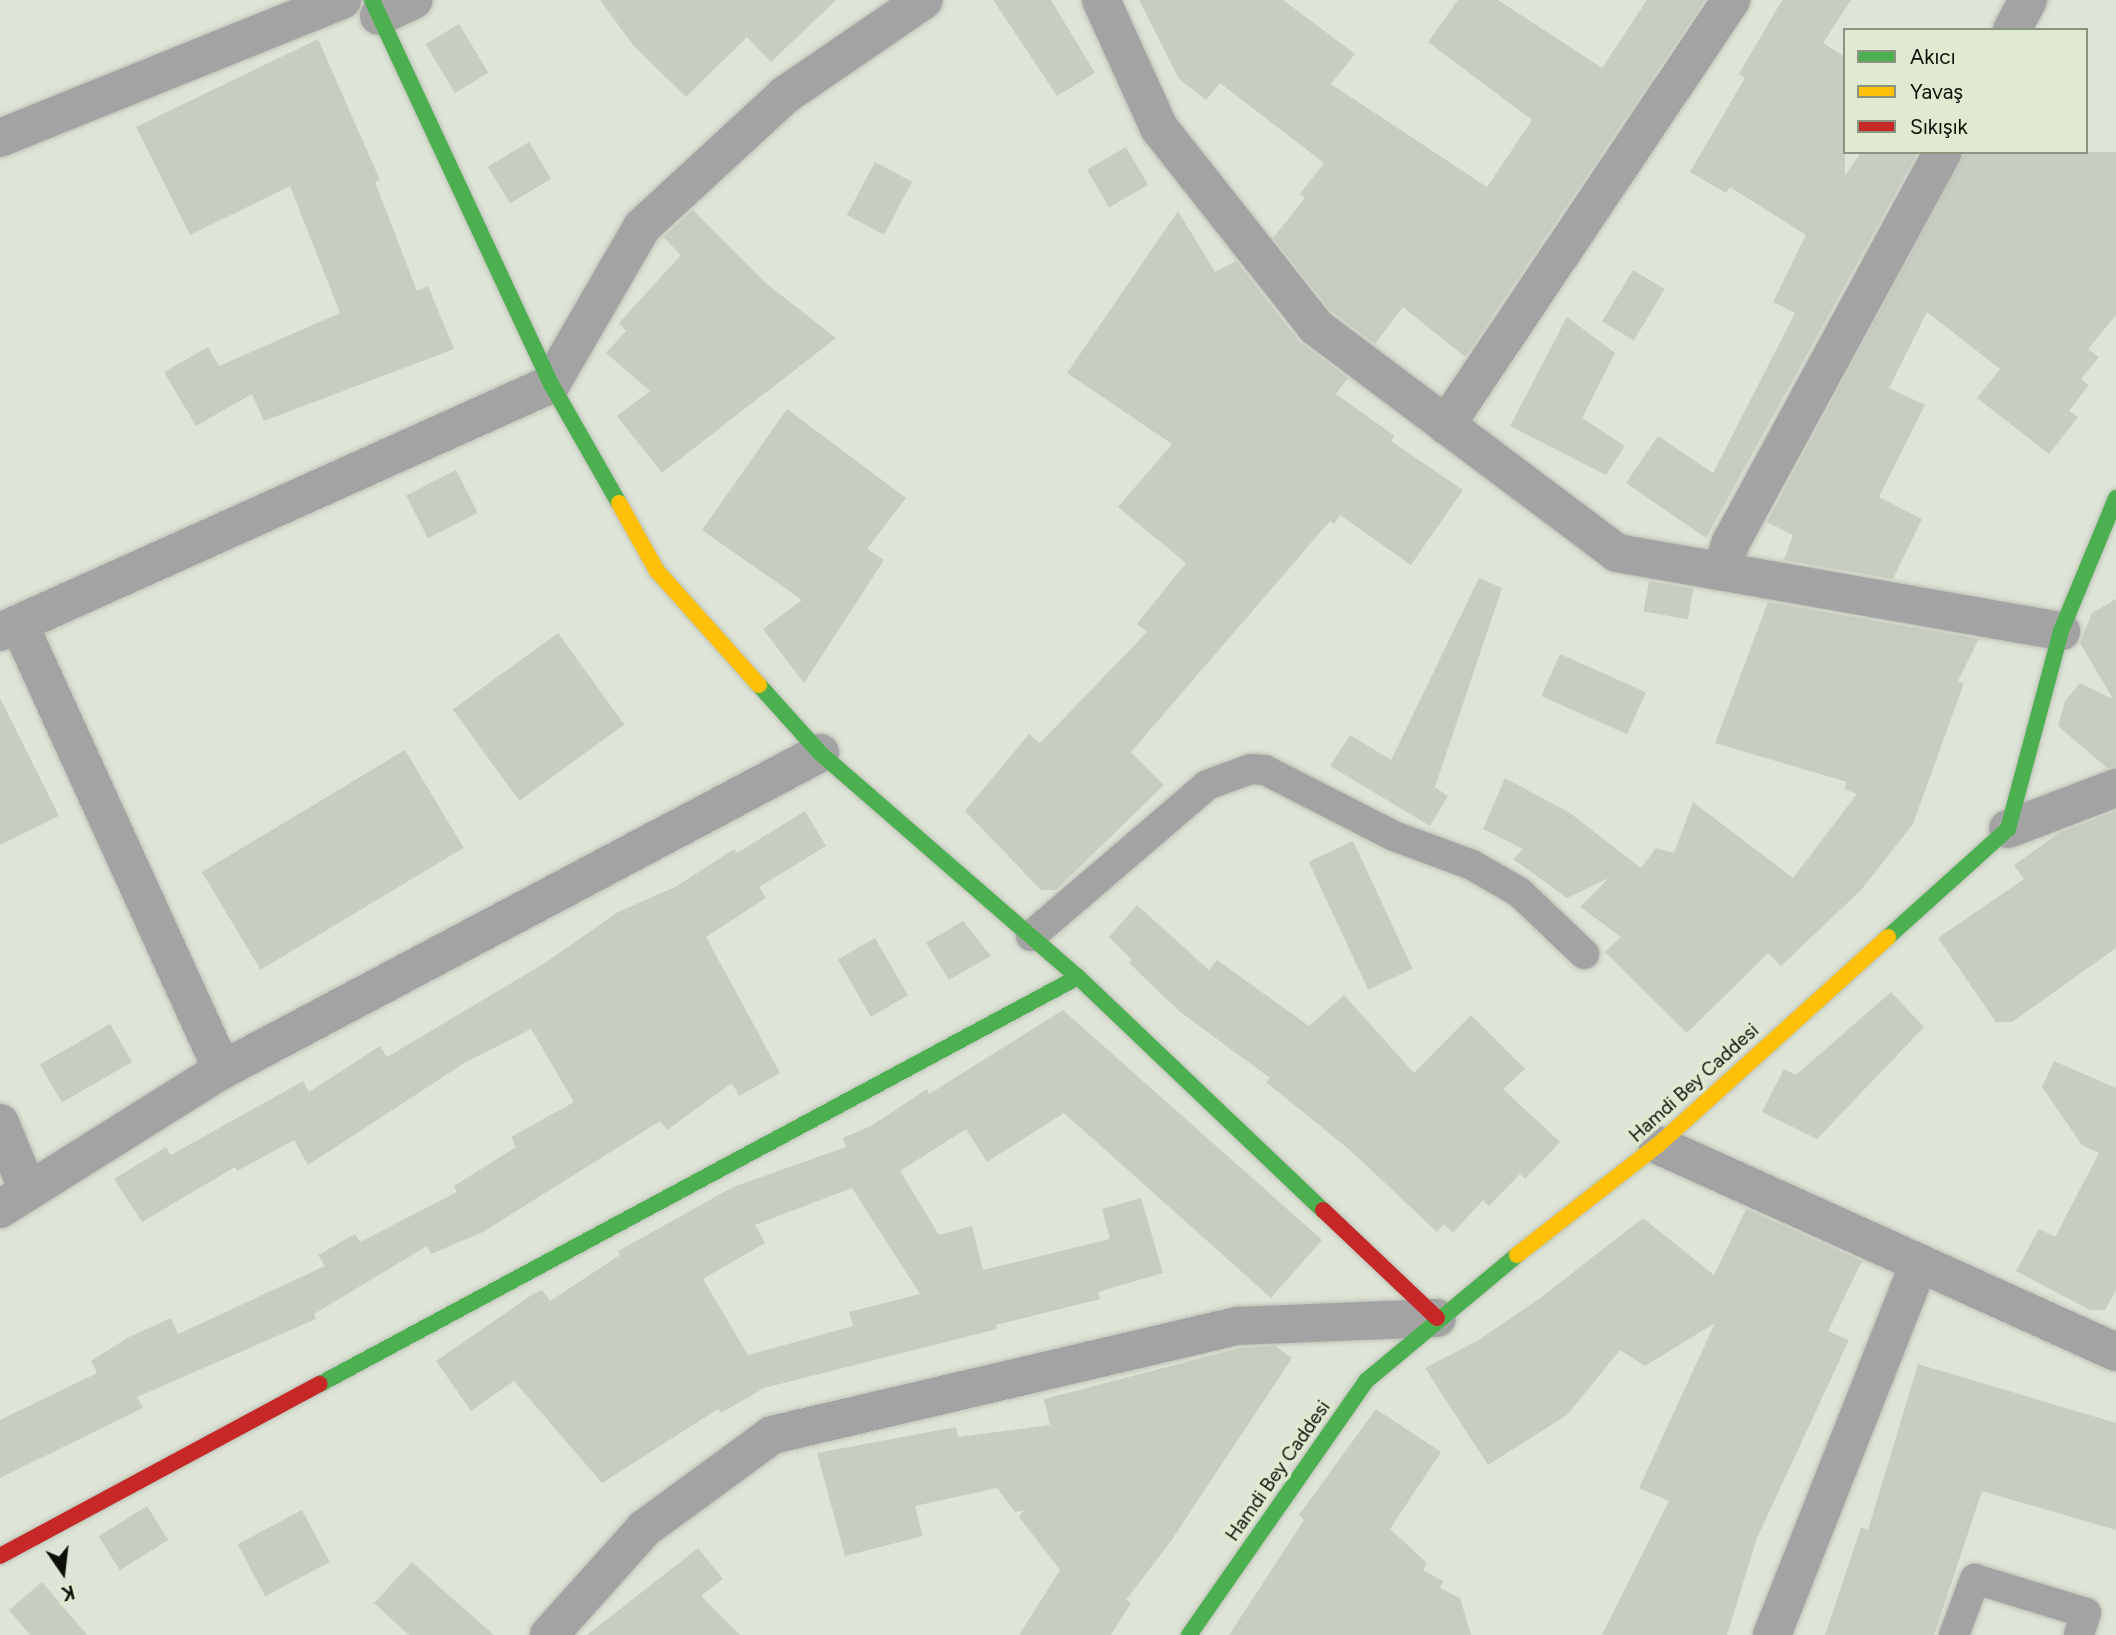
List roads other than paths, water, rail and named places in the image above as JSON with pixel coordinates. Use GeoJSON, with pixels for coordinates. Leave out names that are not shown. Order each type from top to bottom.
{"type":"FeatureCollection","features":[{"type":"Feature","properties":{"kind":"street"},"geometry":{"type":"LineString","coordinates":[[0,138],[342,0]]}},
{"type":"Feature","properties":{"kind":"street"},"geometry":{"type":"LineString","coordinates":[[414,0],[376,8],[551,384],[657,571],[820,753],[1078,977],[1437,1318]]}},
{"type":"Feature","properties":{"kind":"street"},"geometry":{"type":"LineString","coordinates":[[222,1070],[10,628],[551,384],[642,227],[785,95],[924,0]]}},
{"type":"Feature","properties":{"kind":"street"},"geometry":{"type":"LineString","coordinates":[[1101,0],[1159,128],[1316,327],[1617,553],[2061,631]]}},
{"type":"Feature","properties":{"kind":"street"},"geometry":{"type":"LineString","coordinates":[[1446,425],[1731,0]]}},
{"type":"Feature","properties":{"kind":"street"},"geometry":{"type":"LineString","coordinates":[[2013,28],[2028,0]]}},
{"type":"Feature","properties":{"kind":"street"},"geometry":{"type":"LineString","coordinates":[[1721,571],[1731,542],[1942,154]]}},
{"type":"Feature","properties":{"kind":"street"},"geometry":{"type":"LineString","coordinates":[[2008,829],[2061,631],[2116,498]]}},
{"type":"Feature","properties":{"kind":"street"},"geometry":{"type":"LineString","coordinates":[[0,1123],[14,1200],[222,1070],[820,753]]}},
{"type":"Feature","properties":{"kind":"street"},"geometry":{"type":"LineString","coordinates":[[2008,829],[2116,788]]}},
{"type":"Feature","properties":{"kind":"street","name":"Hamdi Bey Caddesi"},"geometry":{"type":"LineString","coordinates":[[1189,1635],[1366,1381],[1437,1318],[1658,1145],[2008,829]]}},
{"type":"Feature","properties":{"kind":"street"},"geometry":{"type":"LineString","coordinates":[[0,1556],[1078,977]]}},
{"type":"Feature","properties":{"kind":"street"},"geometry":{"type":"LineString","coordinates":[[1658,1145],[2116,1352]]}},
{"type":"Feature","properties":{"kind":"street"},"geometry":{"type":"LineString","coordinates":[[1772,1635],[1919,1263]]}},
{"type":"Feature","properties":{"kind":"street"},"geometry":{"type":"LineString","coordinates":[[549,1635],[645,1528],[772,1434],[1237,1326],[1437,1318]]}},
{"type":"Feature","properties":{"kind":"lane"},"geometry":{"type":"LineString","coordinates":[[1031,936],[1207,785],[1251,769],[1265,770],[1394,836],[1472,865],[1507,885],[1584,954]]}},
{"type":"Feature","properties":{"kind":"lane"},"geometry":{"type":"LineString","coordinates":[[1954,1635],[1975,1579],[2086,1614],[2079,1635]]}}]}
